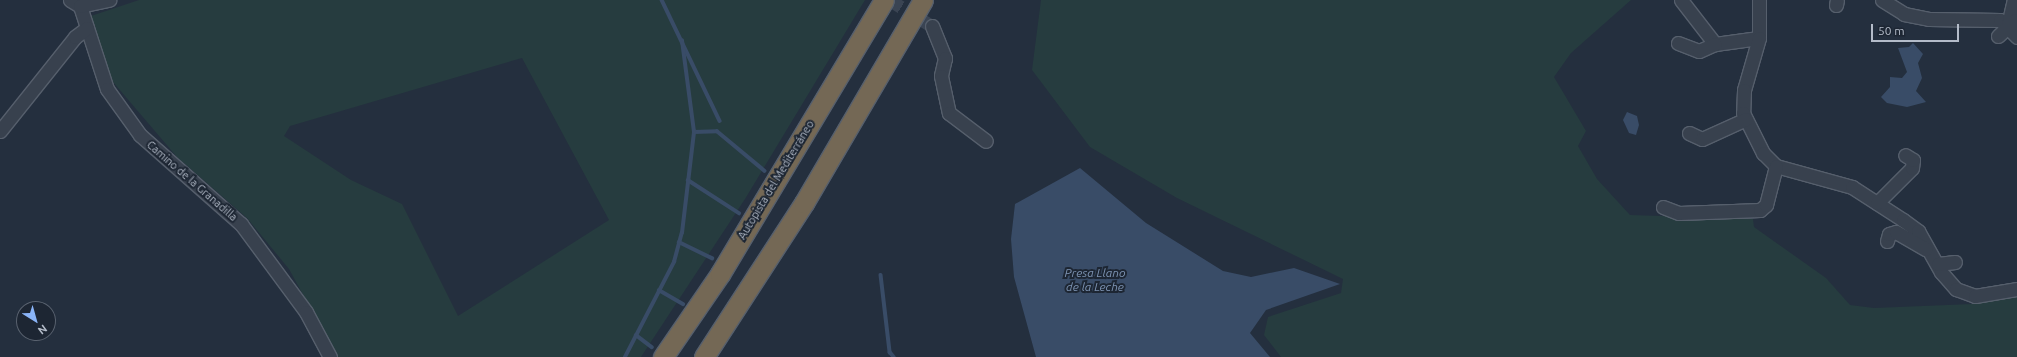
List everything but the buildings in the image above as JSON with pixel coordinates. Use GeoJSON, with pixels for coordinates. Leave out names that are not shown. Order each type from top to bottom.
{"type":"FeatureCollection","features":[{"type":"Feature","properties":{"kind":"highway","name":"Autopista del Mediterráneo"},"geometry":{"type":"LineString","coordinates":[[663,357],[720,274],[884,0]]}},
{"type":"Feature","properties":{"kind":"highway"},"geometry":{"type":"LineString","coordinates":[[704,357],[804,203],[924,0]]}},
{"type":"Feature","properties":{"kind":"street"},"geometry":{"type":"LineString","coordinates":[[75,3],[109,0]]}},
{"type":"Feature","properties":{"kind":"street"},"geometry":{"type":"LineString","coordinates":[[1681,0],[1715,44]]}},
{"type":"Feature","properties":{"kind":"street"},"geometry":{"type":"LineString","coordinates":[[1759,0],[1759,38],[1744,90],[1746,119],[1763,153],[1776,166],[1822,186],[1852,187],[1918,231],[1956,289],[1975,296],[2017,289]]}},
{"type":"Feature","properties":{"kind":"street"},"geometry":{"type":"LineString","coordinates":[[1882,0],[1904,14],[1929,19],[2000,20],[2012,22]]}},
{"type":"Feature","properties":{"kind":"street"},"geometry":{"type":"LineString","coordinates":[[2014,0],[2012,22],[2017,37]]}},
{"type":"Feature","properties":{"kind":"street","name":"Camino de la Granadilla"},"geometry":{"type":"LineString","coordinates":[[75,3],[87,28],[107,89],[147,144],[241,224],[306,312],[330,357]]}},
{"type":"Feature","properties":{"kind":"street"},"geometry":{"type":"LineString","coordinates":[[1998,36],[2012,22]]}},
{"type":"Feature","properties":{"kind":"street"},"geometry":{"type":"LineString","coordinates":[[932,26],[945,58],[942,76],[949,113],[986,141]]}},
{"type":"Feature","properties":{"kind":"street"},"geometry":{"type":"LineString","coordinates":[[0,131],[75,38],[87,28]]}},
{"type":"Feature","properties":{"kind":"street"},"geometry":{"type":"LineString","coordinates":[[1678,43],[1699,51],[1715,44],[1759,38]]}},
{"type":"Feature","properties":{"kind":"street"},"geometry":{"type":"LineString","coordinates":[[1689,133],[1702,139],[1746,119]]}},
{"type":"Feature","properties":{"kind":"street"},"geometry":{"type":"LineString","coordinates":[[1877,203],[1909,175],[1914,163],[1905,155]]}},
{"type":"Feature","properties":{"kind":"street"},"geometry":{"type":"LineString","coordinates":[[1663,207],[1679,213],[1760,210],[1766,204],[1776,166]]}},
{"type":"Feature","properties":{"kind":"street"},"geometry":{"type":"LineString","coordinates":[[1887,241],[1889,234],[1896,232],[1936,258],[1955,262]]}},
{"type":"Feature","properties":{"kind":"green space"},"geometry":{"type":"Polygon","coordinates":[[[139,0],[865,0],[745,199],[641,357],[337,357],[289,269],[247,218],[177,157],[113,82],[88,17],[139,0]],[[522,58],[290,126],[284,136],[351,180],[402,204],[458,316],[609,220],[522,58]]]}},
{"type":"Feature","properties":{"kind":"green space"},"geometry":{"type":"Polygon","coordinates":[[[1041,0],[1631,0],[1571,53],[1554,77],[1586,131],[1578,146],[1597,179],[1630,215],[1753,219],[1754,227],[1826,278],[1850,305],[1874,308],[1972,304],[2017,295],[2017,357],[1281,357],[1264,335],[1268,317],[1341,293],[1343,279],[1177,198],[1090,147],[1032,70],[1041,0]]]}},
{"type":"Feature","properties":{"kind":"water"},"geometry":{"type":"Polygon","coordinates":[[[1913,43],[1923,54],[1918,63],[1922,78],[1916,91],[1926,102],[1907,107],[1887,103],[1881,97],[1890,87],[1890,77],[1902,78],[1907,72],[1898,48],[1909,47],[1913,43]]]}},
{"type":"Feature","properties":{"kind":"water"},"geometry":{"type":"Polygon","coordinates":[[[1627,112],[1637,116],[1639,125],[1636,135],[1629,133],[1623,120],[1627,112]]]}},
{"type":"Feature","properties":{"kind":"water","name":"Presa Llano de la Leche"},"geometry":{"type":"Polygon","coordinates":[[[1080,168],[1146,223],[1223,271],[1251,277],[1294,268],[1340,284],[1266,310],[1250,333],[1270,357],[1036,357],[1014,277],[1011,239],[1015,204],[1080,168]]]}},
{"type":"Feature","properties":{"kind":"waterway"},"geometry":{"type":"LineString","coordinates":[[662,0],[720,121]]}},
{"type":"Feature","properties":{"kind":"waterway"},"geometry":{"type":"LineString","coordinates":[[625,357],[674,262],[682,233],[694,132],[682,41]]}},
{"type":"Feature","properties":{"kind":"waterway"},"geometry":{"type":"LineString","coordinates":[[694,132],[717,131],[765,171]]}},
{"type":"Feature","properties":{"kind":"waterway"},"geometry":{"type":"LineString","coordinates":[[688,180],[739,213]]}},
{"type":"Feature","properties":{"kind":"waterway"},"geometry":{"type":"LineString","coordinates":[[679,242],[712,258]]}},
{"type":"Feature","properties":{"kind":"waterway"},"geometry":{"type":"LineString","coordinates":[[881,275],[890,352],[894,357]]}},
{"type":"Feature","properties":{"kind":"waterway"},"geometry":{"type":"LineString","coordinates":[[659,290],[683,304]]}},
{"type":"Feature","properties":{"kind":"waterway"},"geometry":{"type":"LineString","coordinates":[[636,335],[652,347]]}},
{"type":"Feature","properties":{"kind":"tunnel"},"geometry":{"type":"LineString","coordinates":[[890,0],[932,26]]}}]}
